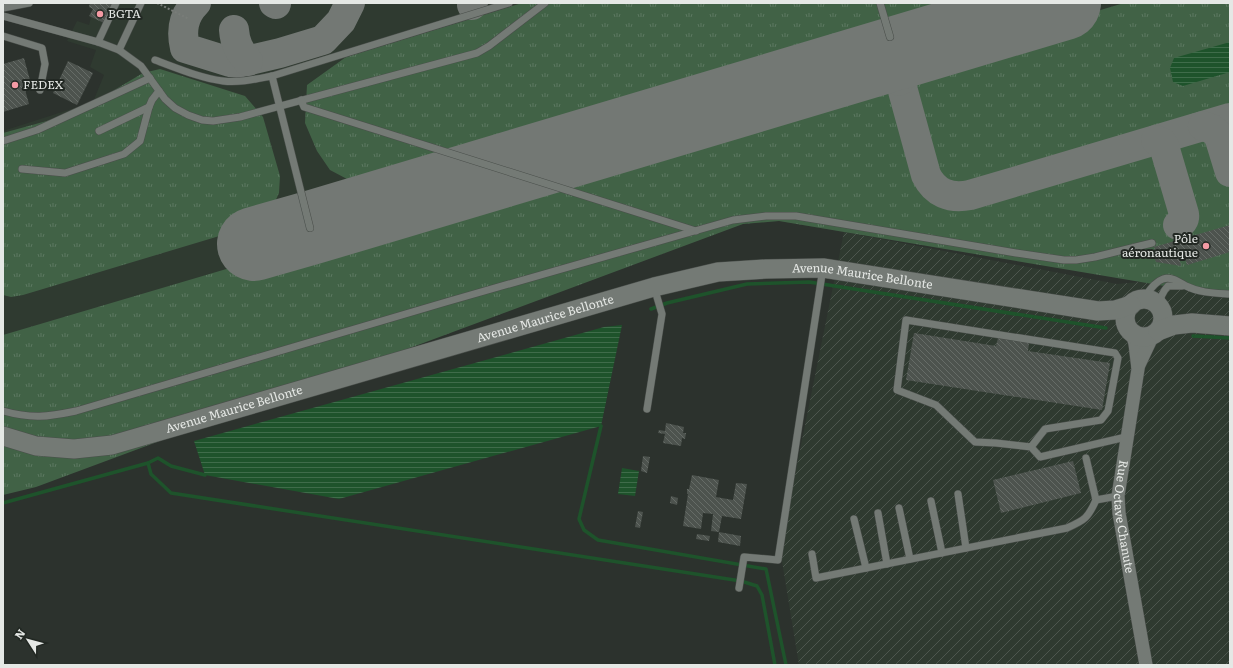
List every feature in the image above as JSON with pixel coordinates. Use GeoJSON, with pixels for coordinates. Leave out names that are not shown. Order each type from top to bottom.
{"type":"FeatureCollection","features":[{"type":"Feature","properties":{"kind":"street","name":"Avenue Maurice Bellonte"},"geometry":{"type":"LineString","coordinates":[[3,436],[36,446],[74,449],[112,445],[656,293],[718,272],[766,269],[823,272],[1098,311],[1149,305]]}},
{"type":"Feature","properties":{"kind":"street"},"geometry":{"type":"LineString","coordinates":[[1192,323],[1149,305],[1126,315],[1129,329],[1142,337],[1174,325],[1192,323],[1230,326]]}},
{"type":"Feature","properties":{"kind":"street"},"geometry":{"type":"LineString","coordinates":[[1149,305],[1163,321],[1156,333]]}},
{"type":"Feature","properties":{"kind":"street","name":"Avenue Maurice Bellonte"},"geometry":{"type":"LineString","coordinates":[[1098,311],[1115,319],[1129,329]]}},
{"type":"Feature","properties":{"kind":"street","name":"Rue Octave Chanute"},"geometry":{"type":"LineString","coordinates":[[1129,329],[1135,344],[1138,368],[1126,437],[1118,496],[1119,513],[1146,665]]}},
{"type":"Feature","properties":{"kind":"street","name":"Rue Octave Chanute"},"geometry":{"type":"LineString","coordinates":[[1138,368],[1156,333]]}},
{"type":"Feature","properties":{"kind":"lane"},"geometry":{"type":"LineString","coordinates":[[3,8],[29,3]]}},
{"type":"Feature","properties":{"kind":"lane"},"geometry":{"type":"LineString","coordinates":[[98,42],[116,3]]}},
{"type":"Feature","properties":{"kind":"lane"},"geometry":{"type":"LineString","coordinates":[[118,50],[141,3]]}},
{"type":"Feature","properties":{"kind":"lane"},"geometry":{"type":"LineString","coordinates":[[155,60],[204,77],[224,81],[248,80],[272,76],[506,3]]}},
{"type":"Feature","properties":{"kind":"lane"},"geometry":{"type":"LineString","coordinates":[[3,16],[98,42],[118,50],[141,66],[159,91],[175,108],[202,120],[213,120],[240,117],[477,53],[489,46],[545,3]]}},
{"type":"Feature","properties":{"kind":"lane"},"geometry":{"type":"LineString","coordinates":[[880,3],[890,37]]}},
{"type":"Feature","properties":{"kind":"lane"},"geometry":{"type":"LineString","coordinates":[[3,36],[42,48],[45,64],[40,90]]}},
{"type":"Feature","properties":{"kind":"lane"},"geometry":{"type":"LineString","coordinates":[[272,76],[310,228]]}},
{"type":"Feature","properties":{"kind":"lane"},"geometry":{"type":"LineString","coordinates":[[3,141],[38,130],[150,78]]}},
{"type":"Feature","properties":{"kind":"lane"},"geometry":{"type":"LineString","coordinates":[[22,169],[65,173],[124,154],[140,141],[149,107],[159,91]]}},
{"type":"Feature","properties":{"kind":"lane"},"geometry":{"type":"LineString","coordinates":[[301,100],[304,107],[696,231]]}},
{"type":"Feature","properties":{"kind":"lane"},"geometry":{"type":"LineString","coordinates":[[99,131],[149,107]]}},
{"type":"Feature","properties":{"kind":"lane"},"geometry":{"type":"LineString","coordinates":[[3,411],[21,416],[49,416],[76,411],[453,300],[733,220],[766,216],[796,216],[1064,260],[1096,257],[1152,243]]}},
{"type":"Feature","properties":{"kind":"lane"},"geometry":{"type":"LineString","coordinates":[[739,588],[744,557],[778,560],[823,272]]}},
{"type":"Feature","properties":{"kind":"lane"},"geometry":{"type":"LineString","coordinates":[[1149,305],[1154,286],[1164,278],[1175,280],[1203,292],[1230,294]]}},
{"type":"Feature","properties":{"kind":"lane"},"geometry":{"type":"LineString","coordinates":[[1149,305],[1160,298],[1163,290],[1168,286],[1174,285],[1189,287]]}},
{"type":"Feature","properties":{"kind":"lane"},"geometry":{"type":"LineString","coordinates":[[647,409],[662,313],[656,293]]}},
{"type":"Feature","properties":{"kind":"lane"},"geometry":{"type":"LineString","coordinates":[[1032,447],[1045,429],[1101,420],[1108,411],[1118,358],[1115,353],[906,320],[897,390],[936,405],[975,442],[1032,447],[1040,457],[1126,437]]}},
{"type":"Feature","properties":{"kind":"lane"},"geometry":{"type":"LineString","coordinates":[[812,554],[816,578],[1067,528],[1080,522],[1089,514],[1096,500],[1086,458]]}},
{"type":"Feature","properties":{"kind":"lane"},"geometry":{"type":"LineString","coordinates":[[958,494],[966,548]]}},
{"type":"Feature","properties":{"kind":"lane"},"geometry":{"type":"LineString","coordinates":[[1096,500],[1118,496]]}},
{"type":"Feature","properties":{"kind":"lane"},"geometry":{"type":"LineString","coordinates":[[931,501],[942,553]]}},
{"type":"Feature","properties":{"kind":"lane"},"geometry":{"type":"LineString","coordinates":[[900,508],[910,560]]}},
{"type":"Feature","properties":{"kind":"lane"},"geometry":{"type":"LineString","coordinates":[[878,513],[887,564]]}},
{"type":"Feature","properties":{"kind":"lane"},"geometry":{"type":"LineString","coordinates":[[854,519],[866,568]]}},
{"type":"Feature","properties":{"kind":"path"},"geometry":{"type":"LineString","coordinates":[[157,3],[189,19]]}},
{"type":"Feature","properties":{"kind":"shaded area"},"geometry":{"type":"Polygon","coordinates":[[[90,3],[1230,3],[1230,252],[844,232],[779,221],[743,224],[3,419],[3,131],[93,102],[104,75],[90,67],[96,50],[67,41],[77,21],[89,25],[91,17],[89,16],[93,9],[89,7],[90,3]]]}},
{"type":"Feature","properties":{"kind":"shaded area"},"geometry":{"type":"Polygon","coordinates":[[[1230,42],[1230,72],[1183,86],[1173,82],[1170,68],[1174,58],[1230,42]]]}},
{"type":"Feature","properties":{"kind":"shaded area"},"geometry":{"type":"Polygon","coordinates":[[[844,232],[1117,284],[1230,274],[1230,665],[799,665],[780,549],[844,232]]]}},
{"type":"Feature","properties":{"kind":"shaded area"},"geometry":{"type":"Polygon","coordinates":[[[622,325],[601,426],[339,499],[205,475],[194,441],[604,327],[622,325]]]}},
{"type":"Feature","properties":{"kind":"shaded area"},"geometry":{"type":"Polygon","coordinates":[[[622,468],[639,471],[635,496],[618,494],[622,468]]]}},
{"type":"Feature","properties":{"kind":"green space"},"geometry":{"type":"Polygon","coordinates":[[[522,3],[1006,3],[452,169],[450,166],[389,182],[360,182],[347,179],[330,170],[317,151],[305,123],[307,85],[346,57],[522,3]]]}},
{"type":"Feature","properties":{"kind":"green space"},"geometry":{"type":"Polygon","coordinates":[[[1124,3],[1230,3],[1230,108],[957,188],[945,184],[939,179],[932,169],[907,85],[911,73],[919,64],[1124,3]]]}},
{"type":"Feature","properties":{"kind":"green space"},"geometry":{"type":"Polygon","coordinates":[[[160,69],[245,96],[263,117],[280,176],[279,193],[273,206],[262,217],[246,228],[23,295],[11,297],[3,295],[3,133],[94,108],[111,92],[143,73],[160,69]]]}},
{"type":"Feature","properties":{"kind":"green space"},"geometry":{"type":"Polygon","coordinates":[[[866,80],[877,81],[891,89],[918,176],[932,194],[938,198],[950,202],[966,202],[1156,148],[1230,125],[1230,297],[779,221],[743,224],[36,487],[3,495],[3,335],[866,80]]]}},
{"type":"Feature","properties":{"kind":"building","name":"BGTA"},"geometry":{"type":"Polygon","coordinates":[[[90,3],[114,3],[104,23],[89,16],[93,9],[89,7],[90,3]]]}},
{"type":"Feature","properties":{"kind":"building","name":"FEDEX"},"geometry":{"type":"Polygon","coordinates":[[[24,58],[31,84],[24,86],[29,104],[3,112],[3,64],[24,58]]]}},
{"type":"Feature","properties":{"kind":"building"},"geometry":{"type":"Polygon","coordinates":[[[68,61],[93,73],[77,105],[53,93],[68,61]]]}},
{"type":"Feature","properties":{"kind":"building","name":"Pôle aéronautique"},"geometry":{"type":"Polygon","coordinates":[[[1230,225],[1230,252],[1187,265],[1185,259],[1180,261],[1181,266],[1156,262],[1153,255],[1156,254],[1154,247],[1230,225]]]}},
{"type":"Feature","properties":{"kind":"building"},"geometry":{"type":"Polygon","coordinates":[[[914,333],[996,346],[998,338],[1029,343],[1028,351],[1110,363],[1102,410],[906,380],[914,333]]]}},
{"type":"Feature","properties":{"kind":"building"},"geometry":{"type":"Polygon","coordinates":[[[666,423],[684,427],[683,433],[686,433],[685,439],[682,438],[681,446],[663,443],[665,434],[658,433],[659,430],[665,431],[666,423]]]}},
{"type":"Feature","properties":{"kind":"building"},"geometry":{"type":"Polygon","coordinates":[[[643,456],[650,457],[647,473],[641,471],[643,456]]]}},
{"type":"Feature","properties":{"kind":"building"},"geometry":{"type":"Polygon","coordinates":[[[1073,461],[1081,493],[1001,513],[993,480],[1073,461]]]}},
{"type":"Feature","properties":{"kind":"building"},"geometry":{"type":"Polygon","coordinates":[[[692,475],[719,480],[716,497],[733,500],[736,483],[747,484],[741,519],[722,516],[719,532],[711,531],[713,514],[703,513],[701,529],[683,526],[688,494],[687,489],[689,489],[692,475]]]}},
{"type":"Feature","properties":{"kind":"building"},"geometry":{"type":"Polygon","coordinates":[[[671,496],[678,498],[677,505],[670,503],[671,496]]]}},
{"type":"Feature","properties":{"kind":"building"},"geometry":{"type":"Polygon","coordinates":[[[638,511],[643,512],[640,528],[635,527],[638,511]]]}},
{"type":"Feature","properties":{"kind":"building"},"geometry":{"type":"Polygon","coordinates":[[[719,532],[741,536],[740,546],[718,542],[719,532]]]}},
{"type":"Feature","properties":{"kind":"building"},"geometry":{"type":"Polygon","coordinates":[[[697,534],[710,536],[709,541],[696,539],[697,534]]]}},
{"type":"Feature","properties":{"kind":"waterway"},"geometry":{"type":"LineString","coordinates":[[651,309],[667,303],[747,284],[809,282],[1106,328]]}},
{"type":"Feature","properties":{"kind":"waterway"},"geometry":{"type":"LineString","coordinates":[[1193,336],[1230,338]]}},
{"type":"Feature","properties":{"kind":"waterway"},"geometry":{"type":"LineString","coordinates":[[601,426],[579,519],[584,530],[598,540],[766,569],[786,665]]}},
{"type":"Feature","properties":{"kind":"waterway"},"geometry":{"type":"LineString","coordinates":[[148,463],[158,458],[171,466],[205,475]]}},
{"type":"Feature","properties":{"kind":"waterway"},"geometry":{"type":"LineString","coordinates":[[3,503],[148,463],[151,474],[171,493],[741,581],[757,586],[762,595],[775,665]]}},
{"type":"Feature","properties":{"kind":"taxiway"},"geometry":{"type":"LineString","coordinates":[[196,3],[188,13],[184,24],[183,36],[185,48],[230,62],[238,63],[280,53],[323,40],[341,21],[350,3]]}},
{"type":"Feature","properties":{"kind":"taxiway"},"geometry":{"type":"LineString","coordinates":[[234,30],[238,47],[248,61]]}},
{"type":"Feature","properties":{"kind":"taxiway"},"geometry":{"type":"LineString","coordinates":[[924,44],[904,56],[897,69],[926,175],[934,186],[950,195],[970,195],[1230,118]]}},
{"type":"Feature","properties":{"kind":"taxiway"},"geometry":{"type":"LineString","coordinates":[[860,64],[883,65],[887,67],[899,81]]}},
{"type":"Feature","properties":{"kind":"taxiway"},"geometry":{"type":"LineString","coordinates":[[1203,126],[1212,129],[1219,136],[1230,172]]}},
{"type":"Feature","properties":{"kind":"taxiway"},"geometry":{"type":"LineString","coordinates":[[1156,140],[1164,146],[1184,214],[1183,221],[1178,225]]}},
{"type":"Feature","properties":{"kind":"runway"},"geometry":{"type":"LineString","coordinates":[[254,244],[1064,3]]}},
{"type":"Feature","properties":{"kind":"place","name":"BGTA"},"geometry":{"type":"Point","coordinates":[100,14]}},
{"type":"Feature","properties":{"kind":"place","name":"FEDEX"},"geometry":{"type":"Point","coordinates":[15,85]}},
{"type":"Feature","properties":{"kind":"place","name":"Pôle aéronautique"},"geometry":{"type":"Point","coordinates":[1206,246]}}]}
